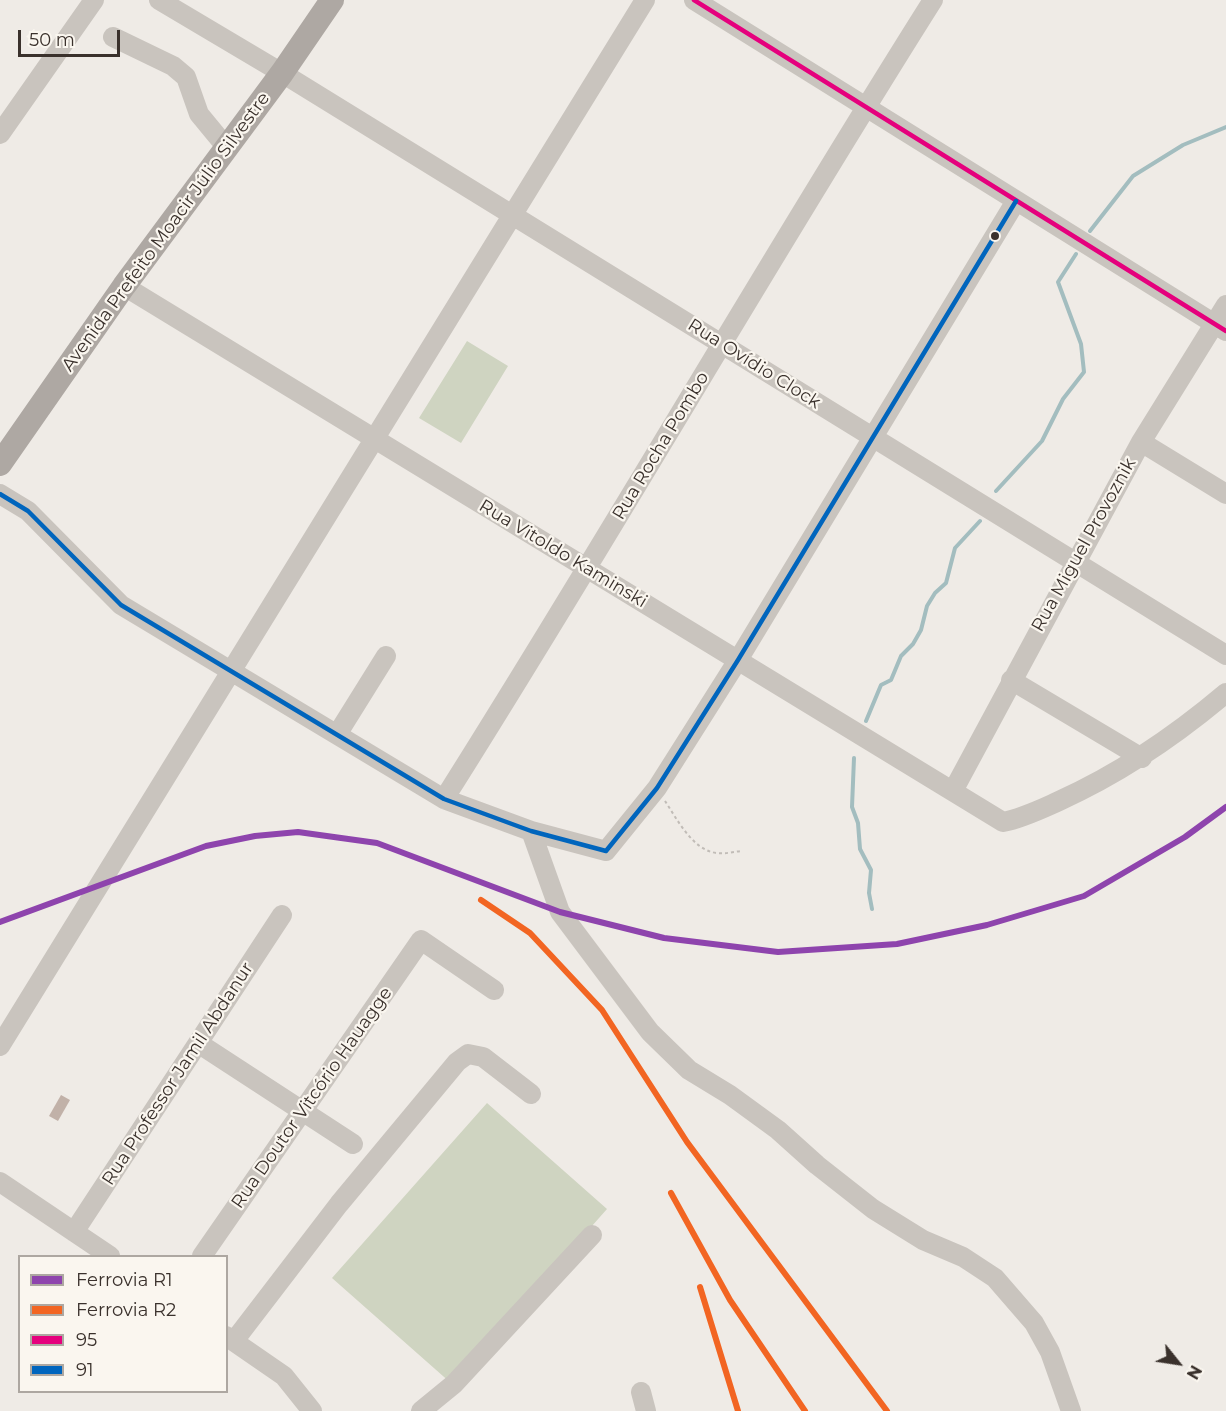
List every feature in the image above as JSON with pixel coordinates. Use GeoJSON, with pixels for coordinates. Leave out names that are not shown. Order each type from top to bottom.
{"type":"FeatureCollection","features":[{"type":"Feature","properties":{"kind":"main road","name":"Avenida Prefeito Moacir Júlio Silvestre"},"geometry":{"type":"LineString","coordinates":[[0,464],[123,286],[282,73],[332,0]]}},
{"type":"Feature","properties":{"kind":"street"},"geometry":{"type":"LineString","coordinates":[[0,134],[94,0]]}},
{"type":"Feature","properties":{"kind":"street","name":"Rua Ovídio Clock"},"geometry":{"type":"LineString","coordinates":[[159,0],[282,73],[1226,656]]}},
{"type":"Feature","properties":{"kind":"street"},"geometry":{"type":"LineString","coordinates":[[0,1046],[645,0]]}},
{"type":"Feature","properties":{"kind":"street"},"geometry":{"type":"LineString","coordinates":[[694,0],[1220,327]]}},
{"type":"Feature","properties":{"kind":"street","name":"Rua Rocha Pombo"},"geometry":{"type":"LineString","coordinates":[[444,799],[588,569],[722,344],[933,0]]}},
{"type":"Feature","properties":{"kind":"street"},"geometry":{"type":"LineString","coordinates":[[113,37],[173,66],[186,77],[199,114],[227,148]]}},
{"type":"Feature","properties":{"kind":"street"},"geometry":{"type":"LineString","coordinates":[[0,494],[28,511],[60,540],[90,576],[121,605],[338,733],[444,799],[531,831],[606,851],[657,788],[738,660],[1016,201]]}},
{"type":"Feature","properties":{"kind":"street","name":"Rua Vitoldo Kaminski"},"geometry":{"type":"LineString","coordinates":[[123,286],[1003,822],[1017,819],[1096,784],[1142,758]]}},
{"type":"Feature","properties":{"kind":"street","name":"Rua Miguel Provoznik"},"geometry":{"type":"LineString","coordinates":[[953,791],[1141,441],[1220,327],[1226,305]]}},
{"type":"Feature","properties":{"kind":"street"},"geometry":{"type":"LineString","coordinates":[[1141,441],[1226,494]]}},
{"type":"Feature","properties":{"kind":"street"},"geometry":{"type":"LineString","coordinates":[[338,733],[387,657]]}},
{"type":"Feature","properties":{"kind":"street"},"geometry":{"type":"LineString","coordinates":[[1011,680],[1142,758],[1226,693]]}},
{"type":"Feature","properties":{"kind":"street"},"geometry":{"type":"LineString","coordinates":[[531,831],[560,912],[650,1032],[689,1070],[730,1095],[778,1131],[873,1209],[923,1240],[963,1257],[994,1278],[1034,1323],[1050,1352],[1071,1411]]}},
{"type":"Feature","properties":{"kind":"street","name":"Rua Professor Jamil Abdanur"},"geometry":{"type":"LineString","coordinates":[[74,1232],[282,915]]}},
{"type":"Feature","properties":{"kind":"street","name":"Rua Doutor Vitcório Hauagge"},"geometry":{"type":"LineString","coordinates":[[203,1255],[421,940],[494,990]]}},
{"type":"Feature","properties":{"kind":"street"},"geometry":{"type":"LineString","coordinates":[[198,1043],[353,1144]]}},
{"type":"Feature","properties":{"kind":"street"},"geometry":{"type":"LineString","coordinates":[[312,1411],[284,1376],[230,1339],[458,1062],[468,1054],[483,1057],[531,1094]]}},
{"type":"Feature","properties":{"kind":"street"},"geometry":{"type":"LineString","coordinates":[[0,1182],[107,1255]]}},
{"type":"Feature","properties":{"kind":"street"},"geometry":{"type":"LineString","coordinates":[[421,1411],[454,1384],[592,1236]]}},
{"type":"Feature","properties":{"kind":"path"},"geometry":{"type":"LineString","coordinates":[[657,788],[695,842],[717,853],[741,851]]}},
{"type":"Feature","properties":{"kind":"green space"},"geometry":{"type":"Polygon","coordinates":[[[467,341],[508,366],[461,443],[419,418],[467,341]]]}},
{"type":"Feature","properties":{"kind":"green space"},"geometry":{"type":"Polygon","coordinates":[[[487,1103],[607,1209],[452,1384],[332,1278],[487,1103]]]}},
{"type":"Feature","properties":{"kind":"building"},"geometry":{"type":"Polygon","coordinates":[[[61,1095],[70,1100],[58,1121],[49,1116],[61,1095]]]}},
{"type":"Feature","properties":{"kind":"waterway"},"geometry":{"type":"LineString","coordinates":[[1090,231],[1133,176],[1183,145],[1226,127]]}},
{"type":"Feature","properties":{"kind":"waterway"},"geometry":{"type":"LineString","coordinates":[[996,491],[1042,441],[1063,399],[1084,372],[1081,344],[1058,282],[1076,254]]}},
{"type":"Feature","properties":{"kind":"waterway"},"geometry":{"type":"LineString","coordinates":[[866,721],[881,685],[891,680],[901,656],[913,644],[921,630],[927,606],[935,593],[946,583],[955,548],[980,521]]}},
{"type":"Feature","properties":{"kind":"waterway"},"geometry":{"type":"LineString","coordinates":[[854,758],[852,807],[858,823],[860,849],[871,870],[869,893],[872,909]]}},
{"type":"Feature","properties":{"kind":"rail line","name":"R1"},"geometry":{"type":"LineString","coordinates":[[0,922],[206,846],[255,836],[298,832],[377,843],[560,912],[664,938],[778,952],[897,944],[987,925],[1084,896],[1185,837],[1226,807]]}},
{"type":"Feature","properties":{"kind":"rail line","name":"R2"},"geometry":{"type":"LineString","coordinates":[[481,900],[530,933],[602,1010],[687,1142],[887,1411]]}},
{"type":"Feature","properties":{"kind":"rail line","name":"R2"},"geometry":{"type":"LineString","coordinates":[[671,1193],[730,1300],[805,1411]]}},
{"type":"Feature","properties":{"kind":"rail line","name":"R2"},"geometry":{"type":"LineString","coordinates":[[700,1287],[738,1411]]}},
{"type":"Feature","properties":{"kind":"transit line","name":"95"},"geometry":{"type":"LineString","coordinates":[[694,0],[1226,331]]}},
{"type":"Feature","properties":{"kind":"transit line","name":"91"},"geometry":{"type":"LineString","coordinates":[[0,494],[28,511],[121,605],[444,799],[531,831],[606,851],[657,788],[738,660],[1016,201]]}}]}
